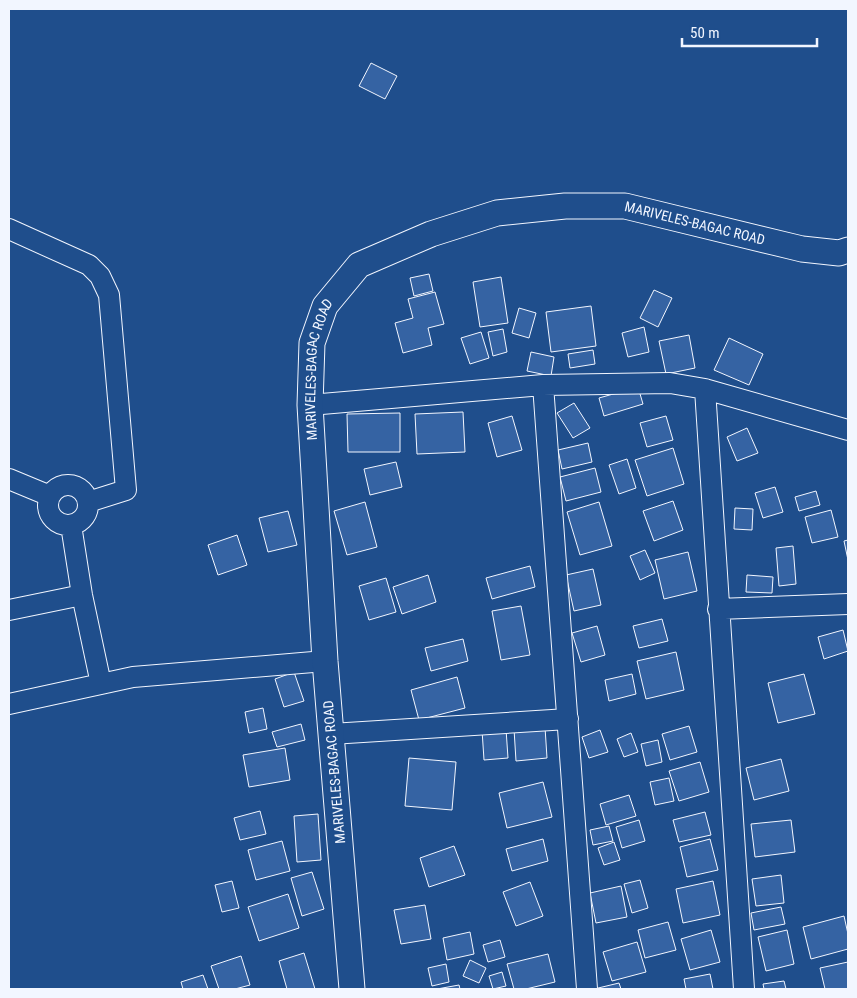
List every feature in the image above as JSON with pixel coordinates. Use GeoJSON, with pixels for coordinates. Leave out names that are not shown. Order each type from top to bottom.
{"type":"FeatureCollection","features":[{"type":"Feature","properties":{"kind":"main road","name":"MARIVELES-BAGAC ROAD"},"geometry":{"type":"LineString","coordinates":[[352,989],[325,661],[310,405],[312,343],[325,306],[358,265],[431,234],[497,213],[565,206],[625,206],[802,249],[839,253],[848,250]]}},
{"type":"Feature","properties":{"kind":"street"},"geometry":{"type":"LineString","coordinates":[[9,229],[89,265],[100,276],[109,295],[126,490],[88,502]]}},
{"type":"Feature","properties":{"kind":"street"},"geometry":{"type":"LineString","coordinates":[[310,405],[543,385],[670,384],[705,389],[848,430]]}},
{"type":"Feature","properties":{"kind":"street"},"geometry":{"type":"LineString","coordinates":[[543,385],[588,989]]}},
{"type":"Feature","properties":{"kind":"street"},"geometry":{"type":"LineString","coordinates":[[705,389],[744,989]]}},
{"type":"Feature","properties":{"kind":"street"},"geometry":{"type":"LineString","coordinates":[[9,479],[50,496]]}},
{"type":"Feature","properties":{"kind":"street"},"geometry":{"type":"LineString","coordinates":[[71,485],[79,488],[85,494],[88,502],[88,510],[84,517],[72,525],[64,525],[57,522],[48,510],[50,496],[63,486],[71,485]]}},
{"type":"Feature","properties":{"kind":"street"},"geometry":{"type":"LineString","coordinates":[[72,525],[82,595],[101,684]]}},
{"type":"Feature","properties":{"kind":"street"},"geometry":{"type":"LineString","coordinates":[[9,610],[82,595]]}},
{"type":"Feature","properties":{"kind":"street"},"geometry":{"type":"LineString","coordinates":[[718,609],[848,604]]}},
{"type":"Feature","properties":{"kind":"street"},"geometry":{"type":"LineString","coordinates":[[9,704],[133,677],[325,661]]}},
{"type":"Feature","properties":{"kind":"street"},"geometry":{"type":"LineString","coordinates":[[331,734],[568,719]]}},
{"type":"Feature","properties":{"kind":"building"},"geometry":{"type":"Polygon","coordinates":[[[371,63],[397,76],[385,99],[359,86],[371,63]]]}},
{"type":"Feature","properties":{"kind":"building"},"geometry":{"type":"Polygon","coordinates":[[[429,274],[433,291],[414,296],[410,278],[429,274]]]}},
{"type":"Feature","properties":{"kind":"building"},"geometry":{"type":"Polygon","coordinates":[[[501,277],[508,323],[480,327],[473,282],[501,277]]]}},
{"type":"Feature","properties":{"kind":"building"},"geometry":{"type":"Polygon","coordinates":[[[654,290],[672,298],[658,327],[640,318],[654,290]]]}},
{"type":"Feature","properties":{"kind":"building"},"geometry":{"type":"Polygon","coordinates":[[[435,292],[444,324],[428,328],[432,345],[403,353],[395,323],[413,318],[408,299],[435,292]]]}},
{"type":"Feature","properties":{"kind":"building"},"geometry":{"type":"Polygon","coordinates":[[[591,306],[596,346],[551,352],[546,312],[591,306]]]}},
{"type":"Feature","properties":{"kind":"building"},"geometry":{"type":"Polygon","coordinates":[[[519,308],[536,313],[529,338],[512,333],[519,308]]]}},
{"type":"Feature","properties":{"kind":"building"},"geometry":{"type":"Polygon","coordinates":[[[644,327],[649,352],[628,357],[622,333],[644,327]]]}},
{"type":"Feature","properties":{"kind":"building"},"geometry":{"type":"Polygon","coordinates":[[[503,329],[507,352],[493,356],[488,332],[503,329]]]}},
{"type":"Feature","properties":{"kind":"building"},"geometry":{"type":"Polygon","coordinates":[[[481,332],[489,358],[470,364],[461,338],[481,332]]]}},
{"type":"Feature","properties":{"kind":"building"},"geometry":{"type":"Polygon","coordinates":[[[689,335],[695,368],[666,374],[659,341],[689,335]]]}},
{"type":"Feature","properties":{"kind":"building"},"geometry":{"type":"Polygon","coordinates":[[[729,338],[763,354],[749,385],[714,370],[729,338]]]}},
{"type":"Feature","properties":{"kind":"building"},"geometry":{"type":"Polygon","coordinates":[[[593,350],[595,364],[570,368],[568,354],[593,350]]]}},
{"type":"Feature","properties":{"kind":"building"},"geometry":{"type":"Polygon","coordinates":[[[531,352],[554,357],[551,376],[527,371],[531,352]]]}},
{"type":"Feature","properties":{"kind":"building"},"geometry":{"type":"Polygon","coordinates":[[[638,387],[643,404],[604,416],[599,398],[638,387]]]}},
{"type":"Feature","properties":{"kind":"building"},"geometry":{"type":"Polygon","coordinates":[[[574,403],[590,428],[573,438],[557,413],[574,403]]]}},
{"type":"Feature","properties":{"kind":"building"},"geometry":{"type":"Polygon","coordinates":[[[463,412],[465,452],[417,454],[415,414],[463,412]]]}},
{"type":"Feature","properties":{"kind":"building"},"geometry":{"type":"Polygon","coordinates":[[[400,413],[400,452],[348,452],[347,414],[400,413]]]}},
{"type":"Feature","properties":{"kind":"building"},"geometry":{"type":"Polygon","coordinates":[[[512,416],[522,450],[497,457],[488,423],[512,416]]]}},
{"type":"Feature","properties":{"kind":"building"},"geometry":{"type":"Polygon","coordinates":[[[666,416],[673,440],[647,447],[640,423],[666,416]]]}},
{"type":"Feature","properties":{"kind":"building"},"geometry":{"type":"Polygon","coordinates":[[[747,428],[758,453],[737,461],[727,437],[747,428]]]}},
{"type":"Feature","properties":{"kind":"building"},"geometry":{"type":"Polygon","coordinates":[[[588,443],[592,462],[562,469],[558,450],[588,443]]]}},
{"type":"Feature","properties":{"kind":"building"},"geometry":{"type":"Polygon","coordinates":[[[673,448],[684,484],[647,496],[635,460],[673,448]]]}},
{"type":"Feature","properties":{"kind":"building"},"geometry":{"type":"Polygon","coordinates":[[[627,459],[636,488],[619,494],[609,465],[627,459]]]}},
{"type":"Feature","properties":{"kind":"building"},"geometry":{"type":"Polygon","coordinates":[[[396,462],[402,487],[370,495],[364,469],[396,462]]]}},
{"type":"Feature","properties":{"kind":"building"},"geometry":{"type":"Polygon","coordinates":[[[595,468],[601,492],[566,501],[560,477],[595,468]]]}},
{"type":"Feature","properties":{"kind":"building"},"geometry":{"type":"Polygon","coordinates":[[[775,487],[783,512],[763,518],[755,493],[775,487]]]}},
{"type":"Feature","properties":{"kind":"building"},"geometry":{"type":"Polygon","coordinates":[[[816,491],[820,505],[799,511],[795,497],[816,491]]]}},
{"type":"Feature","properties":{"kind":"building"},"geometry":{"type":"Polygon","coordinates":[[[673,501],[683,530],[654,541],[643,511],[673,501]]]}},
{"type":"Feature","properties":{"kind":"building"},"geometry":{"type":"Polygon","coordinates":[[[365,502],[377,547],[347,555],[334,511],[365,502]]]}},
{"type":"Feature","properties":{"kind":"building"},"geometry":{"type":"Polygon","coordinates":[[[599,502],[612,546],[580,555],[567,512],[599,502]]]}},
{"type":"Feature","properties":{"kind":"building"},"geometry":{"type":"Polygon","coordinates":[[[735,508],[753,509],[752,530],[734,529],[735,508]]]}},
{"type":"Feature","properties":{"kind":"building"},"geometry":{"type":"Polygon","coordinates":[[[831,510],[838,537],[812,543],[805,517],[831,510]]]}},
{"type":"Feature","properties":{"kind":"building"},"geometry":{"type":"Polygon","coordinates":[[[288,511],[297,545],[268,552],[259,518],[288,511]]]}},
{"type":"Feature","properties":{"kind":"building"},"geometry":{"type":"Polygon","coordinates":[[[237,535],[247,565],[218,575],[208,545],[237,535]]]}},
{"type":"Feature","properties":{"kind":"building"},"geometry":{"type":"Polygon","coordinates":[[[848,540],[848,560],[844,541],[848,540]]]}},
{"type":"Feature","properties":{"kind":"building"},"geometry":{"type":"Polygon","coordinates":[[[793,546],[796,584],[779,586],[776,548],[793,546]]]}},
{"type":"Feature","properties":{"kind":"building"},"geometry":{"type":"Polygon","coordinates":[[[645,550],[655,573],[640,580],[630,556],[645,550]]]}},
{"type":"Feature","properties":{"kind":"building"},"geometry":{"type":"Polygon","coordinates":[[[688,552],[697,591],[664,599],[655,560],[688,552]]]}},
{"type":"Feature","properties":{"kind":"building"},"geometry":{"type":"Polygon","coordinates":[[[530,566],[535,587],[492,599],[486,578],[530,566]]]}},
{"type":"Feature","properties":{"kind":"building"},"geometry":{"type":"Polygon","coordinates":[[[593,569],[601,605],[574,611],[566,575],[593,569]]]}},
{"type":"Feature","properties":{"kind":"building"},"geometry":{"type":"Polygon","coordinates":[[[428,575],[436,602],[402,614],[393,587],[428,575]]]}},
{"type":"Feature","properties":{"kind":"building"},"geometry":{"type":"Polygon","coordinates":[[[747,575],[773,577],[772,593],[746,592],[747,575]]]}},
{"type":"Feature","properties":{"kind":"building"},"geometry":{"type":"Polygon","coordinates":[[[386,578],[396,612],[369,620],[359,586],[386,578]]]}},
{"type":"Feature","properties":{"kind":"building"},"geometry":{"type":"Polygon","coordinates":[[[521,606],[530,655],[501,660],[492,611],[521,606]]]}},
{"type":"Feature","properties":{"kind":"building"},"geometry":{"type":"Polygon","coordinates":[[[662,619],[668,641],[639,648],[633,626],[662,619]]]}},
{"type":"Feature","properties":{"kind":"building"},"geometry":{"type":"Polygon","coordinates":[[[597,626],[605,655],[581,662],[572,633],[597,626]]]}},
{"type":"Feature","properties":{"kind":"building"},"geometry":{"type":"Polygon","coordinates":[[[843,630],[848,651],[824,659],[818,637],[843,630]]]}},
{"type":"Feature","properties":{"kind":"building"},"geometry":{"type":"Polygon","coordinates":[[[463,639],[468,661],[431,671],[425,648],[463,639]]]}},
{"type":"Feature","properties":{"kind":"building"},"geometry":{"type":"Polygon","coordinates":[[[676,652],[684,690],[646,699],[637,661],[676,652]]]}},
{"type":"Feature","properties":{"kind":"building"},"geometry":{"type":"Polygon","coordinates":[[[294,672],[304,701],[284,707],[275,679],[294,672]]]}},
{"type":"Feature","properties":{"kind":"building"},"geometry":{"type":"Polygon","coordinates":[[[632,674],[636,694],[609,701],[605,680],[632,674]]]}},
{"type":"Feature","properties":{"kind":"building"},"geometry":{"type":"Polygon","coordinates":[[[804,674],[815,714],[778,723],[768,683],[804,674]]]}},
{"type":"Feature","properties":{"kind":"building"},"geometry":{"type":"Polygon","coordinates":[[[457,677],[465,708],[419,720],[411,690],[457,677]]]}},
{"type":"Feature","properties":{"kind":"building"},"geometry":{"type":"Polygon","coordinates":[[[263,708],[267,729],[249,733],[245,712],[263,708]]]}},
{"type":"Feature","properties":{"kind":"building"},"geometry":{"type":"Polygon","coordinates":[[[301,724],[305,740],[277,747],[272,732],[301,724]]]}},
{"type":"Feature","properties":{"kind":"building"},"geometry":{"type":"Polygon","coordinates":[[[689,726],[697,752],[670,760],[662,734],[689,726]]]}},
{"type":"Feature","properties":{"kind":"building"},"geometry":{"type":"Polygon","coordinates":[[[545,727],[547,758],[516,761],[514,729],[545,727]]]}},
{"type":"Feature","properties":{"kind":"building"},"geometry":{"type":"Polygon","coordinates":[[[506,729],[508,758],[484,760],[482,730],[506,729]]]}},
{"type":"Feature","properties":{"kind":"building"},"geometry":{"type":"Polygon","coordinates":[[[600,730],[608,752],[589,758],[582,737],[600,730]]]}},
{"type":"Feature","properties":{"kind":"building"},"geometry":{"type":"Polygon","coordinates":[[[631,733],[638,752],[624,757],[617,739],[631,733]]]}},
{"type":"Feature","properties":{"kind":"building"},"geometry":{"type":"Polygon","coordinates":[[[658,740],[662,762],[646,766],[641,744],[658,740]]]}},
{"type":"Feature","properties":{"kind":"building"},"geometry":{"type":"Polygon","coordinates":[[[285,748],[290,780],[249,787],[243,755],[285,748]]]}},
{"type":"Feature","properties":{"kind":"building"},"geometry":{"type":"Polygon","coordinates":[[[409,758],[456,762],[452,810],[405,806],[409,758]]]}},
{"type":"Feature","properties":{"kind":"building"},"geometry":{"type":"Polygon","coordinates":[[[781,759],[789,791],[754,800],[746,768],[781,759]]]}},
{"type":"Feature","properties":{"kind":"building"},"geometry":{"type":"Polygon","coordinates":[[[700,762],[709,792],[679,801],[669,771],[700,762]]]}},
{"type":"Feature","properties":{"kind":"building"},"geometry":{"type":"Polygon","coordinates":[[[669,778],[674,801],[655,805],[650,782],[669,778]]]}},
{"type":"Feature","properties":{"kind":"building"},"geometry":{"type":"Polygon","coordinates":[[[543,782],[552,817],[507,828],[499,793],[543,782]]]}},
{"type":"Feature","properties":{"kind":"building"},"geometry":{"type":"Polygon","coordinates":[[[629,795],[636,816],[606,825],[600,804],[629,795]]]}},
{"type":"Feature","properties":{"kind":"building"},"geometry":{"type":"Polygon","coordinates":[[[260,811],[266,834],[240,840],[234,818],[260,811]]]}},
{"type":"Feature","properties":{"kind":"building"},"geometry":{"type":"Polygon","coordinates":[[[705,812],[711,835],[679,842],[673,820],[705,812]]]}},
{"type":"Feature","properties":{"kind":"building"},"geometry":{"type":"Polygon","coordinates":[[[318,814],[321,860],[297,862],[294,816],[318,814]]]}},
{"type":"Feature","properties":{"kind":"building"},"geometry":{"type":"Polygon","coordinates":[[[639,820],[645,841],[622,848],[616,827],[639,820]]]}},
{"type":"Feature","properties":{"kind":"building"},"geometry":{"type":"Polygon","coordinates":[[[791,820],[795,852],[755,857],[751,824],[791,820]]]}},
{"type":"Feature","properties":{"kind":"building"},"geometry":{"type":"Polygon","coordinates":[[[609,826],[613,841],[593,845],[590,830],[609,826]]]}},
{"type":"Feature","properties":{"kind":"building"},"geometry":{"type":"Polygon","coordinates":[[[543,839],[548,861],[512,871],[506,849],[543,839]]]}},
{"type":"Feature","properties":{"kind":"building"},"geometry":{"type":"Polygon","coordinates":[[[710,839],[718,870],[687,877],[680,847],[710,839]]]}},
{"type":"Feature","properties":{"kind":"building"},"geometry":{"type":"Polygon","coordinates":[[[282,841],[290,871],[256,880],[248,850],[282,841]]]}},
{"type":"Feature","properties":{"kind":"building"},"geometry":{"type":"Polygon","coordinates":[[[614,842],[620,860],[604,865],[598,848],[614,842]]]}},
{"type":"Feature","properties":{"kind":"building"},"geometry":{"type":"Polygon","coordinates":[[[454,846],[465,875],[429,887],[420,858],[454,846]]]}},
{"type":"Feature","properties":{"kind":"building"},"geometry":{"type":"Polygon","coordinates":[[[312,872],[324,909],[302,916],[291,878],[312,872]]]}},
{"type":"Feature","properties":{"kind":"building"},"geometry":{"type":"Polygon","coordinates":[[[781,875],[784,903],[756,906],[752,879],[781,875]]]}},
{"type":"Feature","properties":{"kind":"building"},"geometry":{"type":"Polygon","coordinates":[[[640,880],[648,908],[632,913],[624,884],[640,880]]]}},
{"type":"Feature","properties":{"kind":"building"},"geometry":{"type":"Polygon","coordinates":[[[232,881],[239,908],[222,912],[215,885],[232,881]]]}},
{"type":"Feature","properties":{"kind":"building"},"geometry":{"type":"Polygon","coordinates":[[[713,881],[720,915],[683,923],[676,889],[713,881]]]}},
{"type":"Feature","properties":{"kind":"building"},"geometry":{"type":"Polygon","coordinates":[[[530,882],[543,916],[516,926],[503,892],[530,882]]]}},
{"type":"Feature","properties":{"kind":"building"},"geometry":{"type":"Polygon","coordinates":[[[621,886],[627,917],[596,923],[590,893],[621,886]]]}},
{"type":"Feature","properties":{"kind":"building"},"geometry":{"type":"Polygon","coordinates":[[[288,894],[299,928],[259,941],[248,907],[288,894]]]}},
{"type":"Feature","properties":{"kind":"building"},"geometry":{"type":"Polygon","coordinates":[[[425,905],[431,939],[401,944],[394,910],[425,905]]]}},
{"type":"Feature","properties":{"kind":"building"},"geometry":{"type":"Polygon","coordinates":[[[781,907],[785,924],[754,930],[751,913],[781,907]]]}},
{"type":"Feature","properties":{"kind":"building"},"geometry":{"type":"Polygon","coordinates":[[[844,916],[848,934],[848,949],[811,959],[803,927],[844,916]]]}},
{"type":"Feature","properties":{"kind":"building"},"geometry":{"type":"Polygon","coordinates":[[[668,922],[676,950],[645,958],[638,930],[668,922]]]}},
{"type":"Feature","properties":{"kind":"building"},"geometry":{"type":"Polygon","coordinates":[[[711,930],[720,962],[690,970],[681,939],[711,930]]]}},
{"type":"Feature","properties":{"kind":"building"},"geometry":{"type":"Polygon","coordinates":[[[787,930],[794,964],[766,971],[758,937],[787,930]]]}},
{"type":"Feature","properties":{"kind":"building"},"geometry":{"type":"Polygon","coordinates":[[[470,932],[474,954],[447,960],[443,938],[470,932]]]}},
{"type":"Feature","properties":{"kind":"building"},"geometry":{"type":"Polygon","coordinates":[[[500,940],[505,957],[488,962],[483,945],[500,940]]]}},
{"type":"Feature","properties":{"kind":"building"},"geometry":{"type":"Polygon","coordinates":[[[637,942],[646,972],[612,981],[603,952],[637,942]]]}},
{"type":"Feature","properties":{"kind":"building"},"geometry":{"type":"Polygon","coordinates":[[[304,953],[315,989],[287,989],[279,961],[304,953]]]}},
{"type":"Feature","properties":{"kind":"building"},"geometry":{"type":"Polygon","coordinates":[[[548,954],[555,982],[526,989],[514,989],[507,964],[548,954]]]}},
{"type":"Feature","properties":{"kind":"building"},"geometry":{"type":"Polygon","coordinates":[[[241,956],[250,985],[235,989],[219,989],[211,966],[241,956]]]}},
{"type":"Feature","properties":{"kind":"building"},"geometry":{"type":"Polygon","coordinates":[[[470,960],[486,968],[479,983],[463,976],[470,960]]]}},
{"type":"Feature","properties":{"kind":"building"},"geometry":{"type":"Polygon","coordinates":[[[848,962],[848,989],[825,989],[820,968],[848,962]]]}},
{"type":"Feature","properties":{"kind":"building"},"geometry":{"type":"Polygon","coordinates":[[[446,964],[449,982],[432,986],[428,968],[446,964]]]}},
{"type":"Feature","properties":{"kind":"building"},"geometry":{"type":"Polygon","coordinates":[[[502,972],[506,986],[493,989],[489,976],[502,972]]]}},
{"type":"Feature","properties":{"kind":"building"},"geometry":{"type":"Polygon","coordinates":[[[710,974],[713,989],[686,989],[684,979],[710,974]]]}},
{"type":"Feature","properties":{"kind":"building"},"geometry":{"type":"Polygon","coordinates":[[[203,975],[208,989],[183,989],[181,982],[203,975]]]}},
{"type":"Feature","properties":{"kind":"building"},"geometry":{"type":"Polygon","coordinates":[[[784,981],[786,989],[764,989],[763,984],[784,981]]]}},
{"type":"Feature","properties":{"kind":"building"},"geometry":{"type":"Polygon","coordinates":[[[619,983],[621,989],[594,989],[619,983]]]}},
{"type":"Feature","properties":{"kind":"building"},"geometry":{"type":"Polygon","coordinates":[[[459,985],[460,989],[437,989],[459,985]]]}}]}
